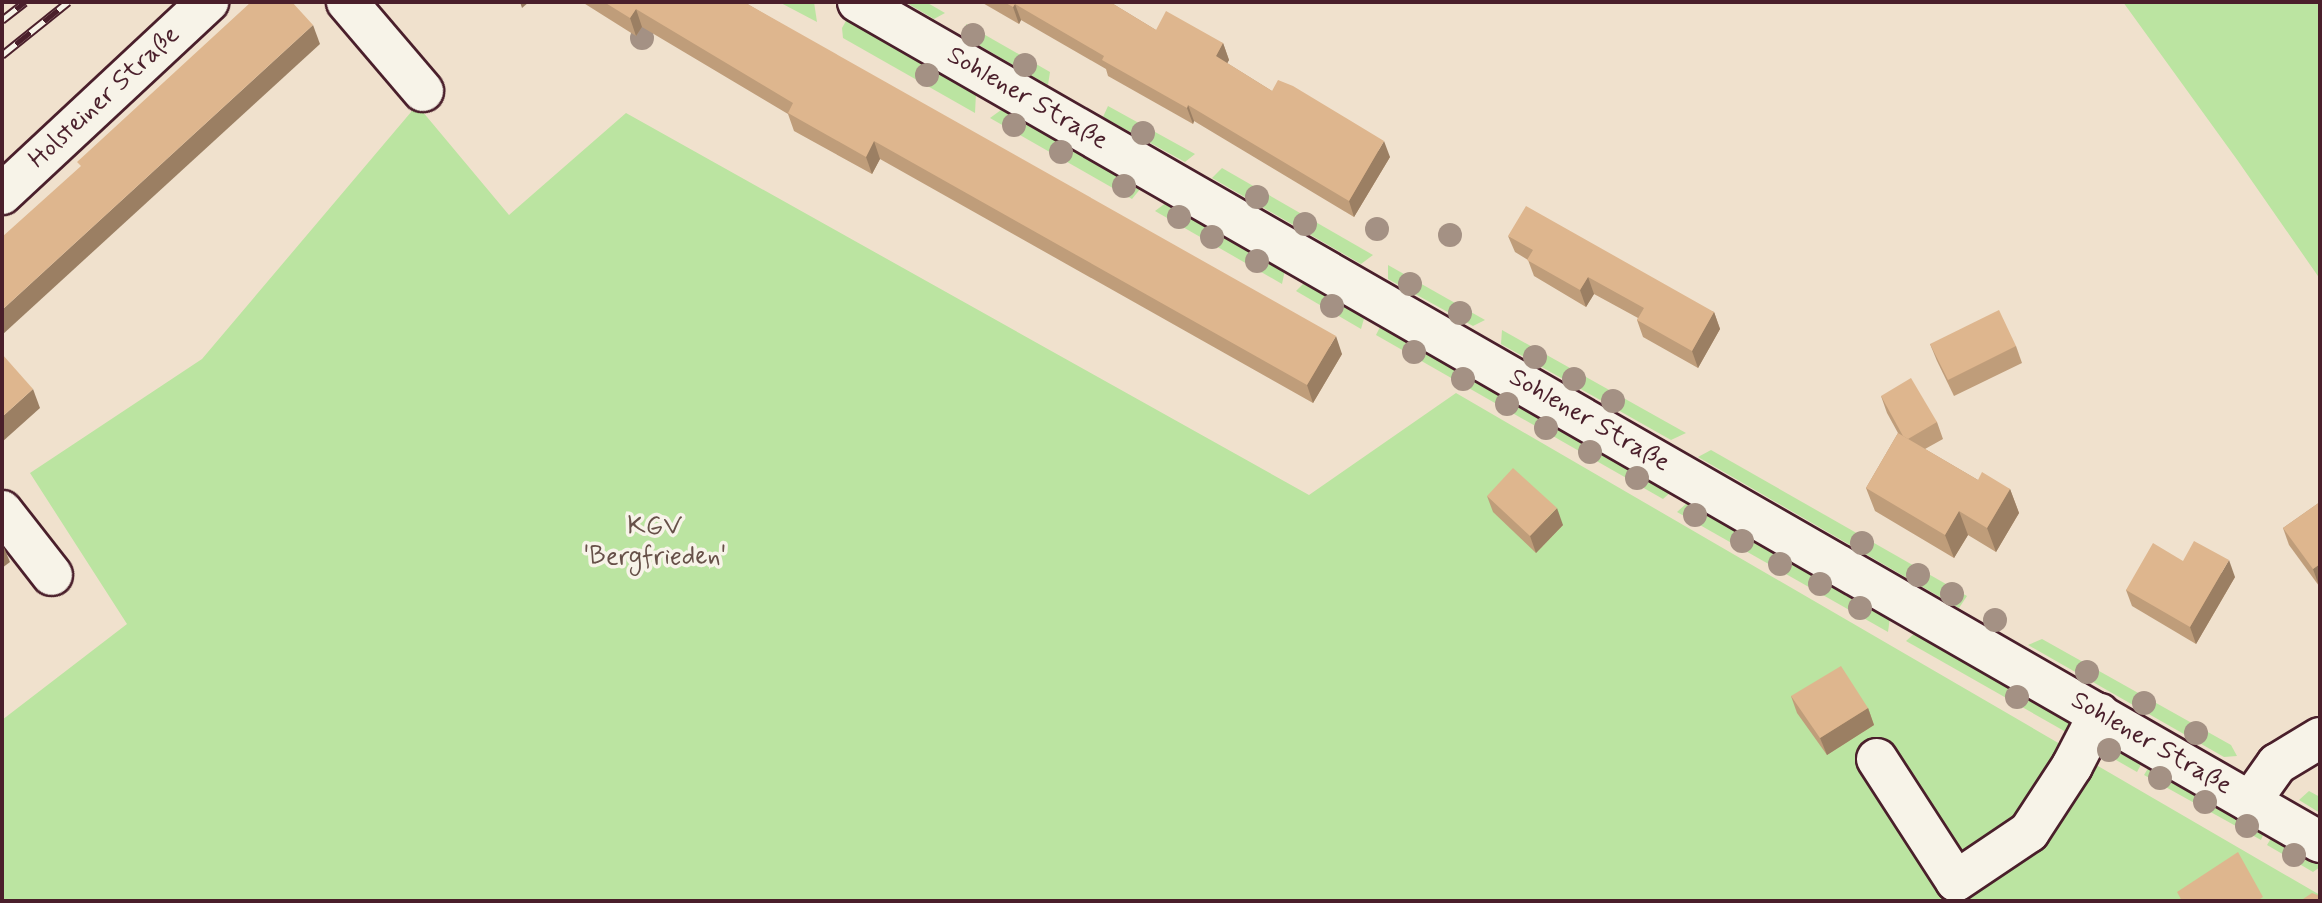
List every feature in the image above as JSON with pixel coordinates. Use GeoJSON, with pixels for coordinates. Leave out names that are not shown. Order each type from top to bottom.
{"type":"FeatureCollection","features":[{"type":"Feature","properties":{"kind":"street","name":"Holsteiner Straße"},"geometry":{"type":"LineString","coordinates":[[2,194],[208,2]]}},
{"type":"Feature","properties":{"kind":"street"},"geometry":{"type":"LineString","coordinates":[[347,2],[423,91]]}},
{"type":"Feature","properties":{"kind":"street","name":"Sohlener Straße"},"geometry":{"type":"LineString","coordinates":[[858,2],[2320,842]]}},
{"type":"Feature","properties":{"kind":"street"},"geometry":{"type":"LineString","coordinates":[[2,511],[52,575]]}},
{"type":"Feature","properties":{"kind":"street"},"geometry":{"type":"LineString","coordinates":[[1877,759],[1956,881],[2029,832],[2072,766],[2099,714]]}},
{"type":"Feature","properties":{"kind":"street"},"geometry":{"type":"LineString","coordinates":[[2250,802],[2277,764],[2320,738]]}},
{"type":"Feature","properties":{"kind":"green space"},"geometry":{"type":"Polygon","coordinates":[[[779,2],[814,2],[817,22],[779,2]]]}},
{"type":"Feature","properties":{"kind":"green space"},"geometry":{"type":"Polygon","coordinates":[[[905,2],[926,2],[945,13],[934,19],[905,2]]]}},
{"type":"Feature","properties":{"kind":"green space"},"geometry":{"type":"Polygon","coordinates":[[[2123,2],[2320,2],[2320,279],[2238,161],[2123,2]]]}},
{"type":"Feature","properties":{"kind":"green space"},"geometry":{"type":"Polygon","coordinates":[[[847,19],[976,93],[975,113],[843,38],[842,28],[847,19]]]}},
{"type":"Feature","properties":{"kind":"green space"},"geometry":{"type":"Polygon","coordinates":[[[966,24],[1050,72],[1048,85],[965,37],[966,24]]]}},
{"type":"Feature","properties":{"kind":"green space","name":"KGV 'Bergfrieden'"},"geometry":{"type":"Polygon","coordinates":[[[417,105],[509,215],[626,113],[1309,495],[1456,393],[2320,895],[2320,899],[2,901],[2,720],[127,624],[30,473],[202,359],[417,105]]]}},
{"type":"Feature","properties":{"kind":"green space"},"geometry":{"type":"Polygon","coordinates":[[[1108,106],[1195,154],[1185,162],[1103,117],[1108,106]]]}},
{"type":"Feature","properties":{"kind":"green space"},"geometry":{"type":"Polygon","coordinates":[[[1001,110],[1141,188],[1132,199],[990,118],[1001,110]]]}},
{"type":"Feature","properties":{"kind":"green space"},"geometry":{"type":"Polygon","coordinates":[[[1222,168],[1373,255],[1361,264],[1212,178],[1222,168]]]}},
{"type":"Feature","properties":{"kind":"green space"},"geometry":{"type":"Polygon","coordinates":[[[1167,202],[1285,270],[1282,284],[1155,211],[1167,202]]]}},
{"type":"Feature","properties":{"kind":"green space"},"geometry":{"type":"Polygon","coordinates":[[[1388,265],[1485,320],[1473,326],[1388,279],[1388,265]]]}},
{"type":"Feature","properties":{"kind":"green space"},"geometry":{"type":"Polygon","coordinates":[[[1305,282],[1365,315],[1361,329],[1296,291],[1305,282]]]}},
{"type":"Feature","properties":{"kind":"green space"},"geometry":{"type":"Polygon","coordinates":[[[1381,325],[1672,491],[1663,499],[1376,335],[1381,325]]]}},
{"type":"Feature","properties":{"kind":"green space"},"geometry":{"type":"Polygon","coordinates":[[[1502,330],[1686,433],[1671,440],[1501,344],[1502,330]]]}},
{"type":"Feature","properties":{"kind":"green space"},"geometry":{"type":"Polygon","coordinates":[[[1711,450],[1967,596],[1959,608],[1698,457],[1711,450]]]}},
{"type":"Feature","properties":{"kind":"green space"},"geometry":{"type":"Polygon","coordinates":[[[1687,503],[1890,617],[1888,632],[1677,512],[1687,503]]]}},
{"type":"Feature","properties":{"kind":"green space"},"geometry":{"type":"Polygon","coordinates":[[[1916,632],[2075,723],[2073,736],[1906,641],[1916,632]]]}},
{"type":"Feature","properties":{"kind":"green space"},"geometry":{"type":"Polygon","coordinates":[[[2042,639],[2231,745],[2237,756],[2224,757],[2028,645],[2042,639]]]}},
{"type":"Feature","properties":{"kind":"green space"},"geometry":{"type":"Polygon","coordinates":[[[2103,739],[2143,761],[2137,772],[2095,748],[2103,739]]]}},
{"type":"Feature","properties":{"kind":"green space"},"geometry":{"type":"Polygon","coordinates":[[[2150,765],[2265,830],[2261,840],[2144,775],[2150,765]]]}},
{"type":"Feature","properties":{"kind":"green space"},"geometry":{"type":"Polygon","coordinates":[[[2309,791],[2320,797],[2320,813],[2299,800],[2309,791]]]}},
{"type":"Feature","properties":{"kind":"green space"},"geometry":{"type":"Polygon","coordinates":[[[2273,835],[2320,862],[2320,867],[2313,872],[2267,845],[2273,835]]]}},
{"type":"Feature","properties":{"kind":"building"},"geometry":{"type":"Polygon","coordinates":[[[251,2],[292,2],[313,25],[2,310],[2,237],[81,166],[77,162],[251,2]]]}},
{"type":"Feature","properties":{"kind":"building"},"geometry":{"type":"Polygon","coordinates":[[[604,2],[744,2],[1336,336],[1307,385],[874,141],[866,157],[788,113],[793,103],[636,9],[630,18],[604,2]]]}},
{"type":"Feature","properties":{"kind":"building"},"geometry":{"type":"Polygon","coordinates":[[[1004,2],[1110,2],[1156,30],[1166,11],[1223,43],[1216,56],[1272,91],[1278,80],[1293,86],[1384,141],[1349,201],[1188,105],[1187,108],[1102,60],[1104,56],[1015,4],[1013,7],[1004,2]]]}},
{"type":"Feature","properties":{"kind":"building"},"geometry":{"type":"Polygon","coordinates":[[[1526,206],[1714,312],[1692,351],[1637,320],[1644,308],[1588,277],[1580,290],[1527,260],[1533,250],[1508,236],[1526,206]]]}},
{"type":"Feature","properties":{"kind":"building"},"geometry":{"type":"Polygon","coordinates":[[[1999,310],[2016,346],[1948,380],[1930,344],[1999,310]]]}},
{"type":"Feature","properties":{"kind":"building"},"geometry":{"type":"Polygon","coordinates":[[[2,354],[33,389],[2,417],[2,354]]]}},
{"type":"Feature","properties":{"kind":"building"},"geometry":{"type":"Polygon","coordinates":[[[1911,378],[1937,422],[1908,439],[1903,436],[1881,396],[1911,378]]]}},
{"type":"Feature","properties":{"kind":"building"},"geometry":{"type":"Polygon","coordinates":[[[1898,433],[1978,480],[1982,472],[2010,489],[1987,528],[1959,511],[1945,535],[1866,488],[1898,433]]]}},
{"type":"Feature","properties":{"kind":"building"},"geometry":{"type":"Polygon","coordinates":[[[1513,468],[1557,508],[1530,536],[1487,496],[1513,468]]]}},
{"type":"Feature","properties":{"kind":"building"},"geometry":{"type":"Polygon","coordinates":[[[2320,502],[2320,564],[2313,569],[2283,528],[2320,502]]]}},
{"type":"Feature","properties":{"kind":"building"},"geometry":{"type":"Polygon","coordinates":[[[2194,541],[2229,560],[2190,627],[2126,590],[2153,543],[2183,561],[2194,541]]]}},
{"type":"Feature","properties":{"kind":"building"},"geometry":{"type":"Polygon","coordinates":[[[1841,666],[1868,708],[1820,738],[1791,696],[1841,666]]]}},
{"type":"Feature","properties":{"kind":"building"},"geometry":{"type":"Polygon","coordinates":[[[2238,852],[2263,897],[2257,901],[2182,901],[2177,892],[2238,852]]]}},
{"type":"Feature","properties":{"kind":"building"},"geometry":{"type":"Polygon","coordinates":[[[2312,893],[2320,896],[2320,901],[2300,901],[2312,893]]]}},
{"type":"Feature","properties":{"kind":"railway"},"geometry":{"type":"LineString","coordinates":[[2,20],[25,2]]}},
{"type":"Feature","properties":{"kind":"railway"},"geometry":{"type":"LineString","coordinates":[[2,55],[68,2]]}}]}
